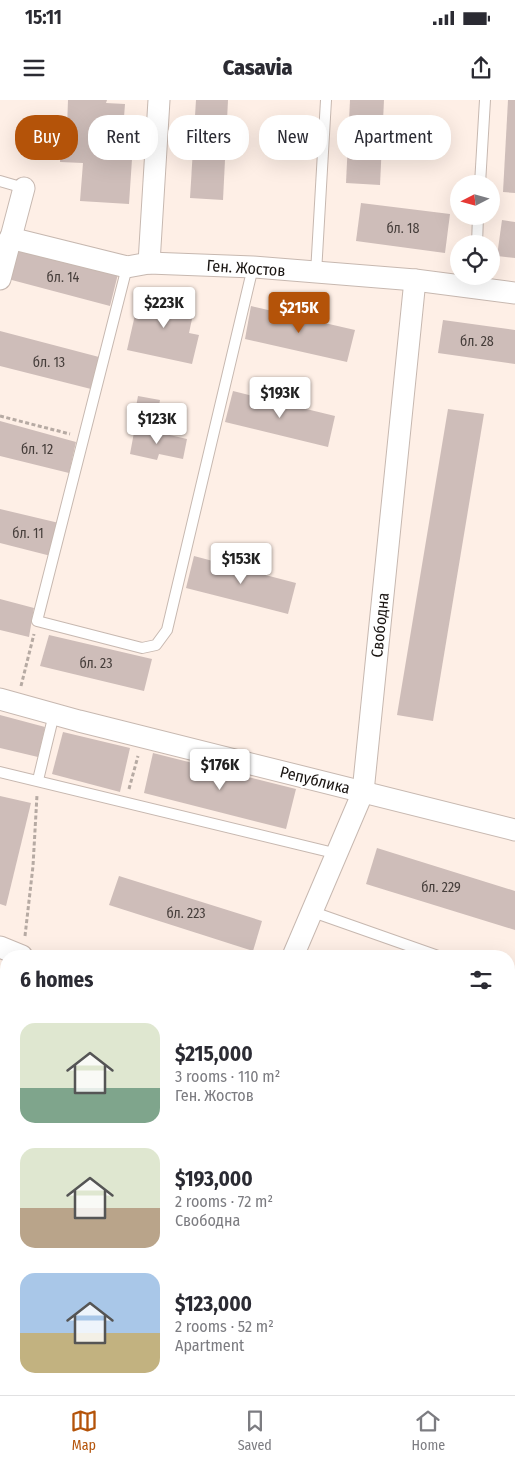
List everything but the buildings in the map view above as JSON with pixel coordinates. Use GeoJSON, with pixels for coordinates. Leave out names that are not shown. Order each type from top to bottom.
{"type":"FeatureCollection","features":[{"type":"Feature","properties":{"kind":"street"},"geometry":{"type":"LineString","coordinates":[[149,262],[159,100]]}},
{"type":"Feature","properties":{"kind":"street"},"geometry":{"type":"LineString","coordinates":[[1,274],[24,188]]}},
{"type":"Feature","properties":{"kind":"street","name":"Ген. Жостов"},"geometry":{"type":"LineString","coordinates":[[10,238],[127,267],[149,262],[253,267],[450,281]]}},
{"type":"Feature","properties":{"kind":"street","name":"Свободна"},"geometry":{"type":"LineString","coordinates":[[296,950],[364,792],[415,280]]}},
{"type":"Feature","properties":{"kind":"street","name":"Ген. Жостов"},"geometry":{"type":"LineString","coordinates":[[486,285],[515,293]]}},
{"type":"Feature","properties":{"kind":"street","name":"Република"},"geometry":{"type":"LineString","coordinates":[[8,701],[143,737],[515,830]]}},
{"type":"Feature","properties":{"kind":"street"},"geometry":{"type":"LineString","coordinates":[[0,947],[23,947]]}},
{"type":"Feature","properties":{"kind":"lane"},"geometry":{"type":"LineString","coordinates":[[316,273],[326,100]]}},
{"type":"Feature","properties":{"kind":"lane"},"geometry":{"type":"LineString","coordinates":[[481,175],[485,100]]}},
{"type":"Feature","properties":{"kind":"lane"},"geometry":{"type":"LineString","coordinates":[[0,182],[24,188]]}},
{"type":"Feature","properties":{"kind":"lane"},"geometry":{"type":"LineString","coordinates":[[127,267],[37,621],[142,648],[156,645],[167,630],[253,267]]}},
{"type":"Feature","properties":{"kind":"lane"},"geometry":{"type":"LineString","coordinates":[[38,780],[54,714]]}},
{"type":"Feature","properties":{"kind":"lane"},"geometry":{"type":"LineString","coordinates":[[0,772],[338,854]]}},
{"type":"Feature","properties":{"kind":"lane"},"geometry":{"type":"LineString","coordinates":[[312,912],[421,950]]}},
{"type":"Feature","properties":{"kind":"path"},"geometry":{"type":"LineString","coordinates":[[0,416],[84,437]]}},
{"type":"Feature","properties":{"kind":"path"},"geometry":{"type":"LineString","coordinates":[[8,701],[37,621]]}},
{"type":"Feature","properties":{"kind":"path"},"geometry":{"type":"LineString","coordinates":[[125,802],[143,737]]}},
{"type":"Feature","properties":{"kind":"path"},"geometry":{"type":"LineString","coordinates":[[23,947],[34,866],[38,780]]}}]}
